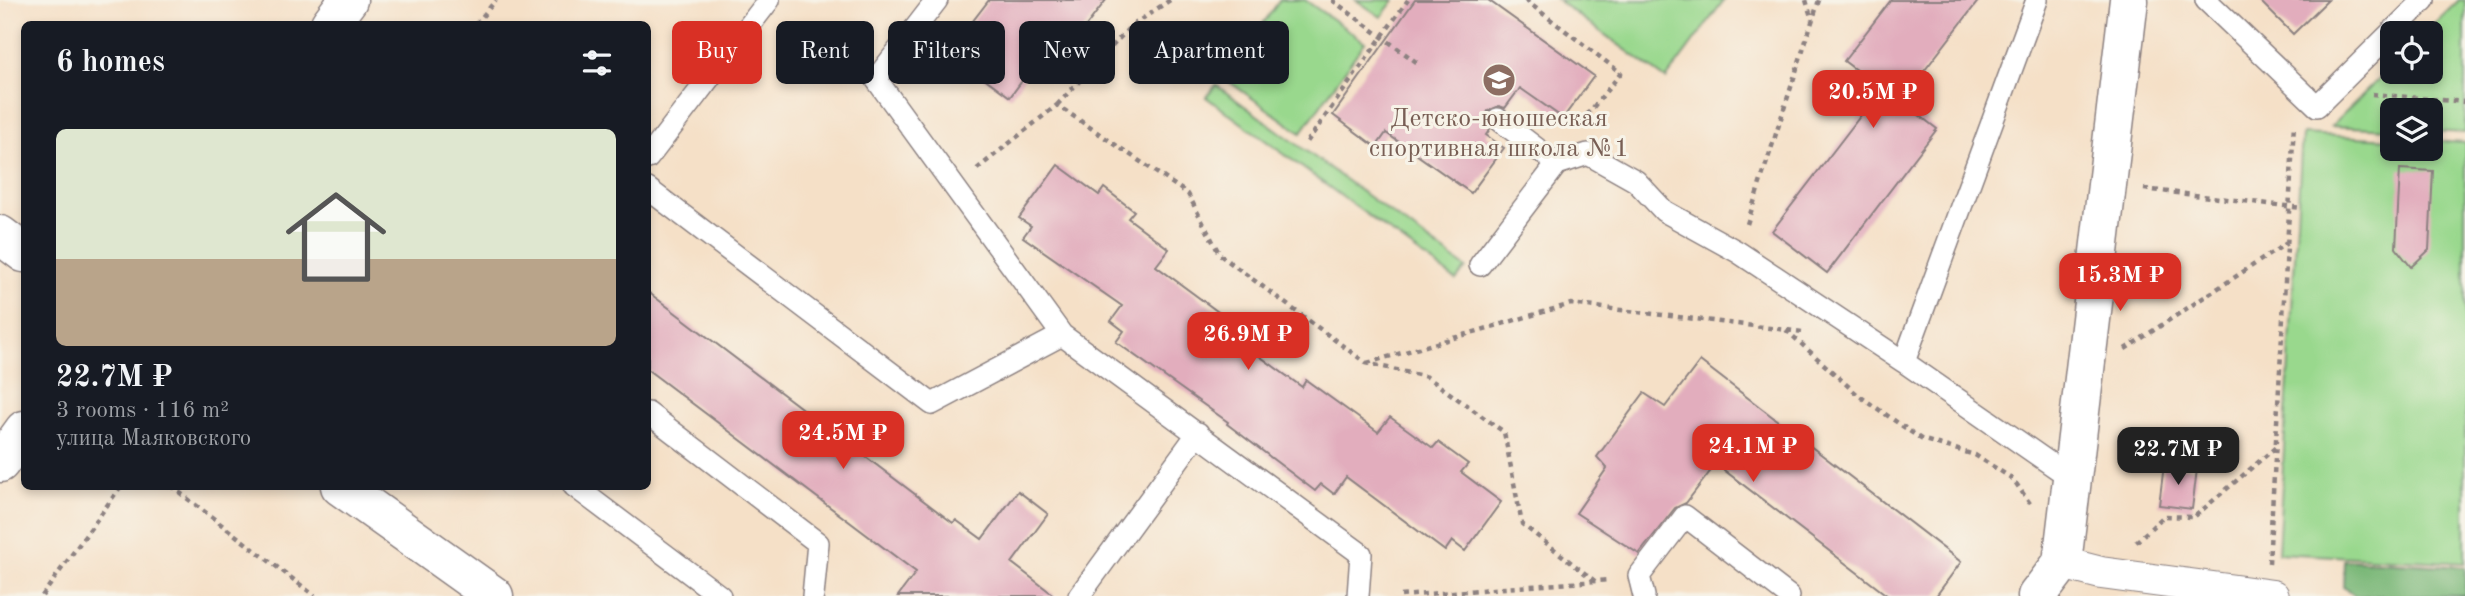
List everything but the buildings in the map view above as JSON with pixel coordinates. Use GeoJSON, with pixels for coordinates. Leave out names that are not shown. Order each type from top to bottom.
{"type":"FeatureCollection","features":[{"type":"Feature","properties":{"kind":"street"},"geometry":{"type":"LineString","coordinates":[[332,21],[348,0]]}},
{"type":"Feature","properties":{"kind":"street"},"geometry":{"type":"LineString","coordinates":[[2037,596],[2062,563],[2129,0]]}},
{"type":"Feature","properties":{"kind":"street"},"geometry":{"type":"LineString","coordinates":[[0,235],[21,251]]}},
{"type":"Feature","properties":{"kind":"street"},"geometry":{"type":"LineString","coordinates":[[0,463],[21,434]]}},
{"type":"Feature","properties":{"kind":"street"},"geometry":{"type":"LineString","coordinates":[[347,490],[494,596]]}},
{"type":"Feature","properties":{"kind":"street"},"geometry":{"type":"LineString","coordinates":[[2062,563],[2101,573],[2273,596]]}},
{"type":"Feature","properties":{"kind":"lane"},"geometry":{"type":"LineString","coordinates":[[651,154],[769,0]]}},
{"type":"Feature","properties":{"kind":"lane"},"geometry":{"type":"LineString","coordinates":[[937,0],[876,79],[1062,335],[1361,554],[1358,596]]}},
{"type":"Feature","properties":{"kind":"lane"},"geometry":{"type":"LineString","coordinates":[[1904,362],[2037,0]]}},
{"type":"Feature","properties":{"kind":"lane"},"geometry":{"type":"LineString","coordinates":[[2206,0],[2317,106],[2424,0]]}},
{"type":"Feature","properties":{"kind":"lane"},"geometry":{"type":"LineString","coordinates":[[1498,119],[1554,161]]}},
{"type":"Feature","properties":{"kind":"lane"},"geometry":{"type":"LineString","coordinates":[[1480,265],[1554,161],[1588,154],[1636,181],[1664,211],[1738,252],[1904,362],[2071,478]]}},
{"type":"Feature","properties":{"kind":"lane"},"geometry":{"type":"LineString","coordinates":[[651,191],[932,404],[1062,335]]}},
{"type":"Feature","properties":{"kind":"lane"},"geometry":{"type":"LineString","coordinates":[[651,415],[818,543],[813,596]]}},
{"type":"Feature","properties":{"kind":"lane"},"geometry":{"type":"LineString","coordinates":[[1079,596],[1198,433]]}},
{"type":"Feature","properties":{"kind":"lane"},"geometry":{"type":"LineString","coordinates":[[579,490],[719,596]]}},
{"type":"Feature","properties":{"kind":"lane"},"geometry":{"type":"LineString","coordinates":[[1642,586],[1685,516],[1789,596]]}},
{"type":"Feature","properties":{"kind":"path"},"geometry":{"type":"LineString","coordinates":[[479,21],[496,0]]}},
{"type":"Feature","properties":{"kind":"path"},"geometry":{"type":"LineString","coordinates":[[955,186],[1057,105],[1130,26],[1170,0]]}},
{"type":"Feature","properties":{"kind":"path"},"geometry":{"type":"LineString","coordinates":[[1332,0],[1419,64]]}},
{"type":"Feature","properties":{"kind":"path"},"geometry":{"type":"LineString","coordinates":[[1307,142],[1408,0]]}},
{"type":"Feature","properties":{"kind":"path"},"geometry":{"type":"LineString","coordinates":[[1525,0],[1621,73],[1554,161]]}},
{"type":"Feature","properties":{"kind":"path"},"geometry":{"type":"LineString","coordinates":[[1806,0],[1812,20]]}},
{"type":"Feature","properties":{"kind":"path"},"geometry":{"type":"LineString","coordinates":[[1738,252],[1819,0]]}},
{"type":"Feature","properties":{"kind":"path"},"geometry":{"type":"LineString","coordinates":[[2268,595],[2296,86]]}},
{"type":"Feature","properties":{"kind":"path"},"geometry":{"type":"LineString","coordinates":[[2332,91],[2465,102]]}},
{"type":"Feature","properties":{"kind":"path"},"geometry":{"type":"LineString","coordinates":[[1057,105],[1188,194],[1220,255],[1366,363],[1427,377],[1504,432],[1522,524],[1595,582]]}},
{"type":"Feature","properties":{"kind":"path"},"geometry":{"type":"LineString","coordinates":[[2105,184],[2302,208]]}},
{"type":"Feature","properties":{"kind":"path"},"geometry":{"type":"LineString","coordinates":[[2083,376],[2287,243]]}},
{"type":"Feature","properties":{"kind":"path"},"geometry":{"type":"LineString","coordinates":[[1366,363],[1571,304],[1810,333]]}},
{"type":"Feature","properties":{"kind":"path"},"geometry":{"type":"LineString","coordinates":[[1785,330],[1858,395],[1921,439],[1975,456],[2013,479],[2033,508]]}},
{"type":"Feature","properties":{"kind":"path"},"geometry":{"type":"LineString","coordinates":[[2101,573],[2164,516],[2194,517],[2276,447]]}},
{"type":"Feature","properties":{"kind":"path"},"geometry":{"type":"LineString","coordinates":[[42,596],[118,490]]}},
{"type":"Feature","properties":{"kind":"path"},"geometry":{"type":"LineString","coordinates":[[177,490],[315,596]]}},
{"type":"Feature","properties":{"kind":"path"},"geometry":{"type":"LineString","coordinates":[[1401,596],[1595,582],[1642,586]]}},
{"type":"Feature","properties":{"kind":"green space"},"geometry":{"type":"Polygon","coordinates":[[[1280,0],[1305,0],[1365,42],[1301,133],[1232,84],[1289,84],[1289,21],[1265,21],[1280,0]]]}},
{"type":"Feature","properties":{"kind":"green space"},"geometry":{"type":"Polygon","coordinates":[[[1356,0],[1394,0],[1381,17],[1356,0]]]}},
{"type":"Feature","properties":{"kind":"green space"},"geometry":{"type":"Polygon","coordinates":[[[1557,0],[1724,0],[1666,79],[1557,0]]]}},
{"type":"Feature","properties":{"kind":"green space"},"geometry":{"type":"Polygon","coordinates":[[[2459,0],[2465,0],[2465,133],[2443,132],[2443,98],[2380,98],[2380,128],[2331,126],[2380,78],[2380,84],[2443,84],[2443,21],[2437,21],[2459,0]]]}},
{"type":"Feature","properties":{"kind":"green space"},"geometry":{"type":"Polygon","coordinates":[[[1216,85],[1466,268],[1456,280],[1206,97],[1216,85]]]}},
{"type":"Feature","properties":{"kind":"green space"},"geometry":{"type":"Polygon","coordinates":[[[2302,134],[2380,138],[2380,161],[2443,161],[2443,142],[2465,143],[2465,563],[2278,553],[2302,134]]]}},
{"type":"Feature","properties":{"kind":"green space"},"geometry":{"type":"Polygon","coordinates":[[[2344,560],[2465,567],[2465,596],[2355,596],[2343,586],[2344,560]]]}},
{"type":"Feature","properties":{"kind":"place","name":"Детско-юношеская спортивная школа №1"},"geometry":{"type":"Point","coordinates":[1499,80]}}]}
